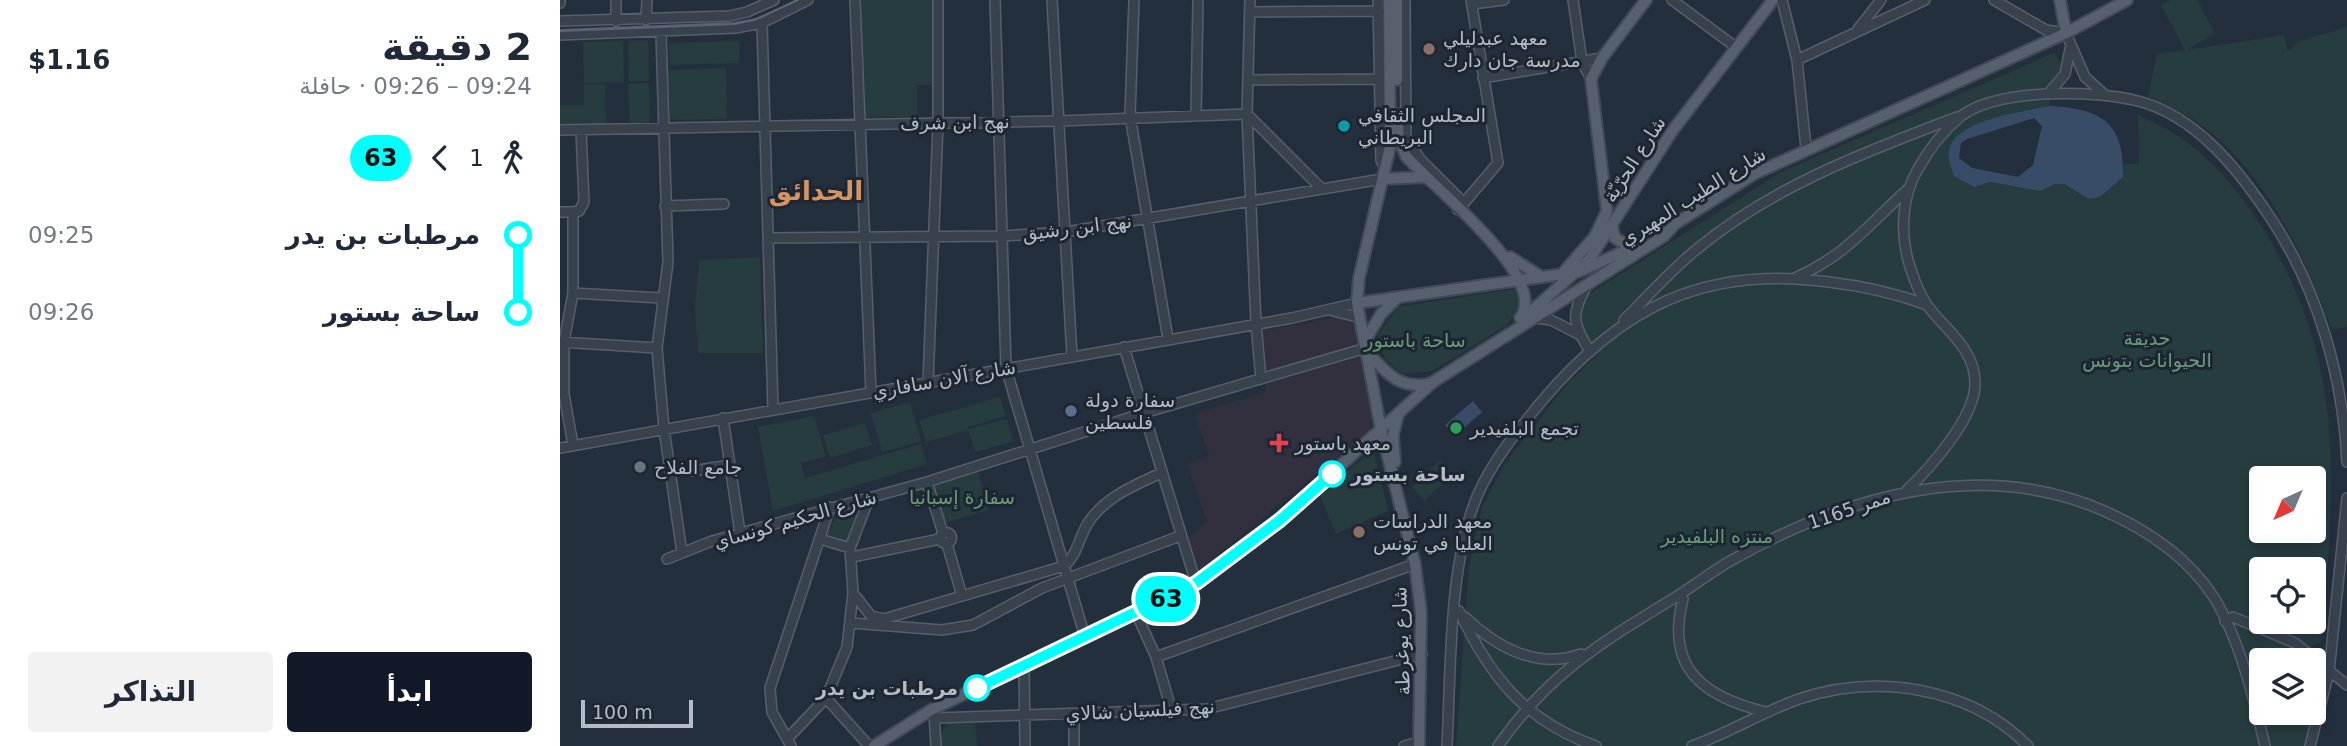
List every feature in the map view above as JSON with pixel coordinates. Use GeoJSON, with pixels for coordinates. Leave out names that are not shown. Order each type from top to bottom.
{"type":"FeatureCollection","features":[{"type":"Feature","properties":{"kind":"main road"},"geometry":{"type":"LineString","coordinates":[[1389,0],[1390,141],[1359,278],[1357,303],[1578,272],[1602,264],[1659,230],[1675,224]]}},
{"type":"Feature","properties":{"kind":"main road"},"geometry":{"type":"LineString","coordinates":[[1397,0],[1399,139],[1406,156],[1425,177],[1461,206],[1521,279],[1526,304],[1514,326]]}},
{"type":"Feature","properties":{"kind":"main road"},"geometry":{"type":"LineString","coordinates":[[1562,274],[1601,226],[1607,201],[1591,79],[1602,58],[1646,0]]}},
{"type":"Feature","properties":{"kind":"main road","name":"شارع الحرّيّة"},"geometry":{"type":"LineString","coordinates":[[1493,344],[1578,272],[1612,226],[1673,130],[1773,0]]}},
{"type":"Feature","properties":{"kind":"main road"},"geometry":{"type":"LineString","coordinates":[[2060,0],[2066,33]]}},
{"type":"Feature","properties":{"kind":"main road","name":"شارع الطيب المهيري"},"geometry":{"type":"LineString","coordinates":[[872,746],[1024,666],[1196,583],[1280,520],[1433,383],[1664,236],[1675,224],[1754,174],[1806,148],[2066,33],[2127,0]]}},
{"type":"Feature","properties":{"kind":"main road"},"geometry":{"type":"LineString","coordinates":[[1384,174],[1425,177]]}},
{"type":"Feature","properties":{"kind":"main road"},"geometry":{"type":"LineString","coordinates":[[1607,201],[1614,205],[1625,204]]}},
{"type":"Feature","properties":{"kind":"main road"},"geometry":{"type":"LineString","coordinates":[[1612,226],[1615,238],[1632,248]]}},
{"type":"Feature","properties":{"kind":"main road"},"geometry":{"type":"LineString","coordinates":[[1498,249],[1540,276]]}},
{"type":"Feature","properties":{"kind":"main road"},"geometry":{"type":"LineString","coordinates":[[1396,298],[1381,314],[1366,347],[1396,381],[1422,385],[1433,383]]}},
{"type":"Feature","properties":{"kind":"main road","name":"شارع يوغرطة"},"geometry":{"type":"LineString","coordinates":[[1357,303],[1381,430],[1415,564],[1421,612],[1422,654],[1419,744]]}},
{"type":"Feature","properties":{"kind":"main road","name":"شارع يوغرطة"},"geometry":{"type":"LineString","coordinates":[[1398,496],[1393,435],[1399,411]]}},
{"type":"Feature","properties":{"kind":"street"},"geometry":{"type":"LineString","coordinates":[[616,0],[616,21]]}},
{"type":"Feature","properties":{"kind":"street"},"geometry":{"type":"LineString","coordinates":[[646,20],[647,0]]}},
{"type":"Feature","properties":{"kind":"street"},"geometry":{"type":"LineString","coordinates":[[560,22],[740,14],[774,0]]}},
{"type":"Feature","properties":{"kind":"street"},"geometry":{"type":"LineString","coordinates":[[560,35],[661,33],[762,24],[808,0]]}},
{"type":"Feature","properties":{"kind":"street"},"geometry":{"type":"LineString","coordinates":[[855,0],[871,393]]}},
{"type":"Feature","properties":{"kind":"street"},"geometry":{"type":"LineString","coordinates":[[929,383],[938,124],[939,0]]}},
{"type":"Feature","properties":{"kind":"street"},"geometry":{"type":"LineString","coordinates":[[995,0],[1006,368],[1028,451],[1085,637]]}},
{"type":"Feature","properties":{"kind":"street"},"geometry":{"type":"LineString","coordinates":[[1052,0],[1072,356]]}},
{"type":"Feature","properties":{"kind":"street"},"geometry":{"type":"LineString","coordinates":[[1134,0],[1130,116],[1168,339]]}},
{"type":"Feature","properties":{"kind":"street"},"geometry":{"type":"LineString","coordinates":[[1196,116],[1198,0]]}},
{"type":"Feature","properties":{"kind":"street"},"geometry":{"type":"LineString","coordinates":[[1250,0],[1248,114],[1255,324],[1261,379]]}},
{"type":"Feature","properties":{"kind":"street"},"geometry":{"type":"LineString","coordinates":[[1378,0],[1381,160],[1384,174]]}},
{"type":"Feature","properties":{"kind":"street"},"geometry":{"type":"LineString","coordinates":[[1405,0],[1406,137],[1420,159],[1461,206],[1497,163],[1472,2],[1504,0]]}},
{"type":"Feature","properties":{"kind":"street"},"geometry":{"type":"LineString","coordinates":[[1573,0],[1583,62],[1591,79]]}},
{"type":"Feature","properties":{"kind":"street"},"geometry":{"type":"LineString","coordinates":[[1672,0],[1737,48]]}},
{"type":"Feature","properties":{"kind":"street"},"geometry":{"type":"LineString","coordinates":[[1782,0],[1797,60],[1806,148]]}},
{"type":"Feature","properties":{"kind":"street"},"geometry":{"type":"LineString","coordinates":[[1857,31],[1881,0]]}},
{"type":"Feature","properties":{"kind":"street"},"geometry":{"type":"LineString","coordinates":[[1797,60],[1925,0]]}},
{"type":"Feature","properties":{"kind":"street"},"geometry":{"type":"LineString","coordinates":[[1994,0],[2046,30],[2066,33],[2070,48],[2085,77],[2107,95]]}},
{"type":"Feature","properties":{"kind":"street"},"geometry":{"type":"LineString","coordinates":[[1250,12],[1379,11]]}},
{"type":"Feature","properties":{"kind":"street"},"geometry":{"type":"LineString","coordinates":[[762,24],[773,410]]}},
{"type":"Feature","properties":{"kind":"street"},"geometry":{"type":"LineString","coordinates":[[661,33],[668,262],[661,298],[657,348],[664,429],[682,553]]}},
{"type":"Feature","properties":{"kind":"street"},"geometry":{"type":"LineString","coordinates":[[2049,93],[2065,74],[2070,48]]}},
{"type":"Feature","properties":{"kind":"street"},"geometry":{"type":"LineString","coordinates":[[1483,78],[1602,58]]}},
{"type":"Feature","properties":{"kind":"street"},"geometry":{"type":"LineString","coordinates":[[1249,80],[1380,79]]}},
{"type":"Feature","properties":{"kind":"street"},"geometry":{"type":"LineString","coordinates":[[1447,746],[1458,607],[1469,518],[1489,473],[1530,416],[1590,352],[1696,250],[1761,204],[1864,152],[1963,114],[2017,98],[2049,93],[2107,95],[2162,109],[2195,130],[2229,163],[2276,225],[2298,266],[2324,332],[2342,404],[2347,462]]}},
{"type":"Feature","properties":{"kind":"street"},"geometry":{"type":"LineString","coordinates":[[1248,114],[1320,187]]}},
{"type":"Feature","properties":{"kind":"street","name":"نهج ابن شرف"},"geometry":{"type":"LineString","coordinates":[[560,130],[861,123],[938,124],[1248,114]]}},
{"type":"Feature","properties":{"kind":"street"},"geometry":{"type":"LineString","coordinates":[[1795,278],[1834,259],[1863,236],[1908,189],[1926,153],[1963,114]]}},
{"type":"Feature","properties":{"kind":"street"},"geometry":{"type":"LineString","coordinates":[[560,212],[579,211],[584,202],[582,130]]}},
{"type":"Feature","properties":{"kind":"street","name":"نهج ابن رشيق"},"geometry":{"type":"LineString","coordinates":[[768,238],[864,239],[1066,232],[1384,174]]}},
{"type":"Feature","properties":{"kind":"street"},"geometry":{"type":"LineString","coordinates":[[1906,490],[1957,430],[1969,408],[1975,384],[1970,363],[1958,339],[1927,305],[1907,255],[1904,223],[1908,189]]}},
{"type":"Feature","properties":{"kind":"street"},"geometry":{"type":"LineString","coordinates":[[665,206],[724,204]]}},
{"type":"Feature","properties":{"kind":"street"},"geometry":{"type":"LineString","coordinates":[[573,212],[573,293],[562,342],[564,394],[573,445]]}},
{"type":"Feature","properties":{"kind":"street"},"geometry":{"type":"LineString","coordinates":[[560,272],[573,273]]}},
{"type":"Feature","properties":{"kind":"street"},"geometry":{"type":"LineString","coordinates":[[1613,332],[1657,306],[1699,287],[1740,279],[1795,278],[1869,288],[1927,305]]}},
{"type":"Feature","properties":{"kind":"street"},"geometry":{"type":"LineString","coordinates":[[1588,284],[1574,314],[1580,335],[1590,352]]}},
{"type":"Feature","properties":{"kind":"street"},"geometry":{"type":"LineString","coordinates":[[573,293],[661,298]]}},
{"type":"Feature","properties":{"kind":"street","name":"شارع آلان سافاري"},"geometry":{"type":"LineString","coordinates":[[560,447],[929,383],[1357,303]]}},
{"type":"Feature","properties":{"kind":"street"},"geometry":{"type":"LineString","coordinates":[[1328,310],[1361,318]]}},
{"type":"Feature","properties":{"kind":"street"},"geometry":{"type":"LineString","coordinates":[[1534,318],[1551,320],[1580,335]]}},
{"type":"Feature","properties":{"kind":"street"},"geometry":{"type":"LineString","coordinates":[[562,342],[657,348]]}},
{"type":"Feature","properties":{"kind":"street"},"geometry":{"type":"LineString","coordinates":[[1124,347],[1196,583]]}},
{"type":"Feature","properties":{"kind":"street","name":"شارع الحكيم كونساي"},"geometry":{"type":"LineString","coordinates":[[667,559],[740,533],[927,482],[1144,413],[1366,347]]}},
{"type":"Feature","properties":{"kind":"street"},"geometry":{"type":"LineString","coordinates":[[723,418],[740,533]]}},
{"type":"Feature","properties":{"kind":"street"},"geometry":{"type":"LineString","coordinates":[[692,471],[730,465]]}},
{"type":"Feature","properties":{"kind":"street"},"geometry":{"type":"LineString","coordinates":[[853,593],[871,616],[884,622],[1063,566],[1073,556],[1087,524],[1105,503],[1118,493],[1161,473]]}},
{"type":"Feature","properties":{"kind":"street"},"geometry":{"type":"LineString","coordinates":[[927,482],[962,596]]}},
{"type":"Feature","properties":{"kind":"street","name":"ممر 1165"},"geometry":{"type":"LineString","coordinates":[[1497,746],[1526,710],[1587,652],[1733,559],[1790,530],[1906,490],[1953,485],[2006,486],[2079,500],[2139,526],[2168,547],[2199,577],[2225,621],[2255,705],[2265,746]]}},
{"type":"Feature","properties":{"kind":"street"},"geometry":{"type":"LineString","coordinates":[[830,507],[769,695],[772,712],[789,743],[826,698],[847,647],[853,593],[851,552],[869,498]]}},
{"type":"Feature","properties":{"kind":"street"},"geometry":{"type":"LineString","coordinates":[[2326,684],[2347,498]]}},
{"type":"Feature","properties":{"kind":"street"},"geometry":{"type":"LineString","coordinates":[[851,623],[884,622],[942,630],[973,625],[1023,597],[1181,536]]}},
{"type":"Feature","properties":{"kind":"street"},"geometry":{"type":"LineString","coordinates":[[820,538],[851,552],[943,539]]}},
{"type":"Feature","properties":{"kind":"street"},"geometry":{"type":"LineString","coordinates":[[1156,657],[1415,564]]}},
{"type":"Feature","properties":{"kind":"street"},"geometry":{"type":"LineString","coordinates":[[1676,597],[1683,599],[1679,617],[1679,643],[1697,679],[1723,699],[1766,712]]}},
{"type":"Feature","properties":{"kind":"street"},"geometry":{"type":"LineString","coordinates":[[1458,607],[1497,644],[1521,654],[1556,659],[1587,652]]}},
{"type":"Feature","properties":{"kind":"street"},"geometry":{"type":"LineString","coordinates":[[1458,607],[1494,673],[1526,710],[1555,729],[1596,746]]}},
{"type":"Feature","properties":{"kind":"street"},"geometry":{"type":"LineString","coordinates":[[1136,612],[1156,657],[1172,712]]}},
{"type":"Feature","properties":{"kind":"street"},"geometry":{"type":"LineString","coordinates":[[2225,621],[2233,617],[2295,643],[2345,684]]}},
{"type":"Feature","properties":{"kind":"street","name":"نهج فيلسيان شالاي"},"geometry":{"type":"LineString","coordinates":[[934,714],[1074,714],[1207,709],[1422,654]]}},
{"type":"Feature","properties":{"kind":"street"},"geometry":{"type":"LineString","coordinates":[[1024,666],[1025,746]]}},
{"type":"Feature","properties":{"kind":"street"},"geometry":{"type":"LineString","coordinates":[[2326,688],[2345,684]]}},
{"type":"Feature","properties":{"kind":"street"},"geometry":{"type":"LineString","coordinates":[[1692,746],[1766,712],[1820,693],[1872,688],[1913,690],[1947,696],[1979,709],[2012,731],[2028,746]]}},
{"type":"Feature","properties":{"kind":"street"},"geometry":{"type":"LineString","coordinates":[[826,698],[872,746]]}},
{"type":"Feature","properties":{"kind":"street"},"geometry":{"type":"LineString","coordinates":[[934,714],[936,746]]}},
{"type":"Feature","properties":{"kind":"street"},"geometry":{"type":"LineString","coordinates":[[1074,714],[1074,746]]}},
{"type":"Feature","properties":{"kind":"street"},"geometry":{"type":"LineString","coordinates":[[2310,746],[2315,725]]}},
{"type":"Feature","properties":{"kind":"street"},"geometry":{"type":"LineString","coordinates":[[1404,746],[1419,744]]}},
{"type":"Feature","properties":{"kind":"shaded area","name":"معهد باستور"},"geometry":{"type":"Polygon","coordinates":[[[1340,317],[1355,326],[1372,409],[1370,430],[1196,572],[1186,541],[1207,521],[1187,464],[1209,456],[1195,413],[1266,392],[1260,331],[1340,317]]]}},
{"type":"Feature","properties":{"kind":"green space"},"geometry":{"type":"Polygon","coordinates":[[[861,0],[933,0],[932,85],[917,85],[917,117],[866,117],[861,0]]]}},
{"type":"Feature","properties":{"kind":"green space"},"geometry":{"type":"Polygon","coordinates":[[[2170,0],[2197,0],[2215,33],[2187,50],[2284,35],[2287,50],[2291,50],[2297,42],[2347,27],[2347,327],[2332,330],[2297,247],[2266,194],[2248,170],[2227,147],[2198,123],[2148,97],[2157,54],[2185,50],[2161,5],[2170,0]]]}},
{"type":"Feature","properties":{"kind":"green space"},"geometry":{"type":"Polygon","coordinates":[[[648,40],[649,81],[629,81],[628,41],[648,40]]]}},
{"type":"Feature","properties":{"kind":"green space"},"geometry":{"type":"Polygon","coordinates":[[[623,41],[624,82],[584,83],[583,42],[623,41]]]}},
{"type":"Feature","properties":{"kind":"green space"},"geometry":{"type":"Polygon","coordinates":[[[739,41],[739,63],[669,65],[669,43],[739,41]]]}},
{"type":"Feature","properties":{"kind":"green space","name":"منتزه البلفيدير"},"geometry":{"type":"Polygon","coordinates":[[[2054,53],[2064,69],[2050,89],[2050,106],[1996,118],[1958,136],[1951,144],[1949,152],[1954,176],[1974,187],[1990,182],[2040,191],[2055,184],[2064,184],[2081,194],[2106,190],[2123,177],[2124,164],[2139,164],[2138,115],[2158,124],[2193,147],[2237,192],[2262,227],[2290,277],[2309,326],[2322,375],[2329,424],[2330,526],[2326,580],[2326,557],[2249,557],[2249,634],[2322,634],[2320,643],[2311,646],[2314,648],[2249,648],[2249,725],[2310,725],[2305,746],[1456,746],[1469,567],[1482,507],[1506,462],[1568,383],[1597,355],[1582,334],[1578,320],[1586,296],[1781,172],[2054,53]]]}},
{"type":"Feature","properties":{"kind":"green space"},"geometry":{"type":"Polygon","coordinates":[[[726,68],[727,119],[670,120],[668,70],[726,68]]]}},
{"type":"Feature","properties":{"kind":"green space"},"geometry":{"type":"Polygon","coordinates":[[[649,83],[650,125],[630,125],[628,84],[649,83]]]}},
{"type":"Feature","properties":{"kind":"green space"},"geometry":{"type":"Polygon","coordinates":[[[584,84],[605,84],[606,125],[560,126],[560,105],[584,105],[584,84]]]}},
{"type":"Feature","properties":{"kind":"green space"},"geometry":{"type":"Polygon","coordinates":[[[760,257],[763,353],[698,353],[695,309],[699,260],[760,257]]]}},
{"type":"Feature","properties":{"kind":"green space","name":"ساحة باستور"},"geometry":{"type":"Polygon","coordinates":[[[1515,289],[1519,300],[1518,308],[1507,325],[1432,371],[1403,374],[1393,367],[1382,353],[1378,335],[1398,307],[1515,289]]]}},
{"type":"Feature","properties":{"kind":"green space"},"geometry":{"type":"Polygon","coordinates":[[[1000,397],[1006,416],[968,429],[1007,419],[1013,441],[975,452],[968,430],[926,442],[919,420],[1000,397]]]}},
{"type":"Feature","properties":{"kind":"green space"},"geometry":{"type":"Polygon","coordinates":[[[910,402],[921,441],[882,452],[871,413],[910,402]]]}},
{"type":"Feature","properties":{"kind":"green space"},"geometry":{"type":"Polygon","coordinates":[[[814,416],[826,457],[801,463],[805,478],[921,444],[927,464],[773,511],[758,427],[814,416]]]}},
{"type":"Feature","properties":{"kind":"green space"},"geometry":{"type":"Polygon","coordinates":[[[865,423],[872,445],[830,458],[823,435],[865,423]]]}},
{"type":"Feature","properties":{"kind":"green space"},"geometry":{"type":"Polygon","coordinates":[[[1370,453],[1374,455],[1388,511],[1336,534],[1319,493],[1370,453]]]}},
{"type":"Feature","properties":{"kind":"green space"},"geometry":{"type":"Polygon","coordinates":[[[1439,461],[1452,475],[1424,501],[1412,487],[1439,461]]]}},
{"type":"Feature","properties":{"kind":"green space","name":"سفارة إسبانيا"},"geometry":{"type":"Polygon","coordinates":[[[978,472],[989,510],[945,523],[934,485],[978,472]]]}},
{"type":"Feature","properties":{"kind":"green space"},"geometry":{"type":"Polygon","coordinates":[[[853,507],[858,509],[847,541],[827,534],[837,516],[853,507]]]}},
{"type":"Feature","properties":{"kind":"green space"},"geometry":{"type":"Polygon","coordinates":[[[975,719],[977,746],[940,746],[941,734],[949,721],[975,719]]]}},
{"type":"Feature","properties":{"kind":"water"},"geometry":{"type":"Polygon","coordinates":[[[2050,106],[2083,110],[2096,115],[2114,131],[2122,158],[2123,177],[2101,196],[2089,199],[2064,184],[2055,184],[2040,191],[1990,182],[1974,187],[1954,176],[1949,152],[1958,135],[1981,122],[2050,106]],[[2034,118],[1967,139],[1961,143],[1959,158],[1972,168],[2018,177],[2033,165],[2042,126],[2034,118]]]}},
{"type":"Feature","properties":{"kind":"water"},"geometry":{"type":"Polygon","coordinates":[[[1473,401],[1482,412],[1455,436],[1445,425],[1473,401]]]}},
{"type":"Feature","properties":{"kind":"tram line"},"geometry":{"type":"LineString","coordinates":[[560,31],[734,24],[754,20],[798,0]]}},
{"type":"Feature","properties":{"kind":"bus line","name":"63"},"geometry":{"type":"LineString","coordinates":[[977,688],[1196,583],[1280,520],[1332,474]]}},
{"type":"Feature","properties":{"kind":"place","name":"معهد عبدليلي مدرسة جان دارك"},"geometry":{"type":"Point","coordinates":[1429,49]}},
{"type":"Feature","properties":{"kind":"place","name":"المجلس الثقافي البريطاني"},"geometry":{"type":"Point","coordinates":[1344,126]}},
{"type":"Feature","properties":{"kind":"place","name":"سفارة دولة فلسطين"},"geometry":{"type":"Point","coordinates":[1071,411]}},
{"type":"Feature","properties":{"kind":"place","name":"تجمع البلفيدير"},"geometry":{"type":"Point","coordinates":[1456,428]}},
{"type":"Feature","properties":{"kind":"place","name":"معهد باستور"},"geometry":{"type":"Point","coordinates":[1279,443]}},
{"type":"Feature","properties":{"kind":"place","name":"جامع الفلاح"},"geometry":{"type":"Point","coordinates":[640,467]}},
{"type":"Feature","properties":{"kind":"place","name":"ساحة بستور"},"geometry":{"type":"Point","coordinates":[1332,474]}},
{"type":"Feature","properties":{"kind":"place","name":"معهد الدراسات العليا في تونس"},"geometry":{"type":"Point","coordinates":[1359,532]}},
{"type":"Feature","properties":{"kind":"place","name":"مرطبات بن يدر"},"geometry":{"type":"Point","coordinates":[977,688]}},
{"type":"Feature","properties":{"kind":"district","name":"الحدائق"},"geometry":{"type":"Point","coordinates":[816,191]}},
{"type":"Feature","properties":{"kind":"park label","name":"حديقة الحيوانات بتونس"},"geometry":{"type":"Point","coordinates":[2147,349]}}]}
